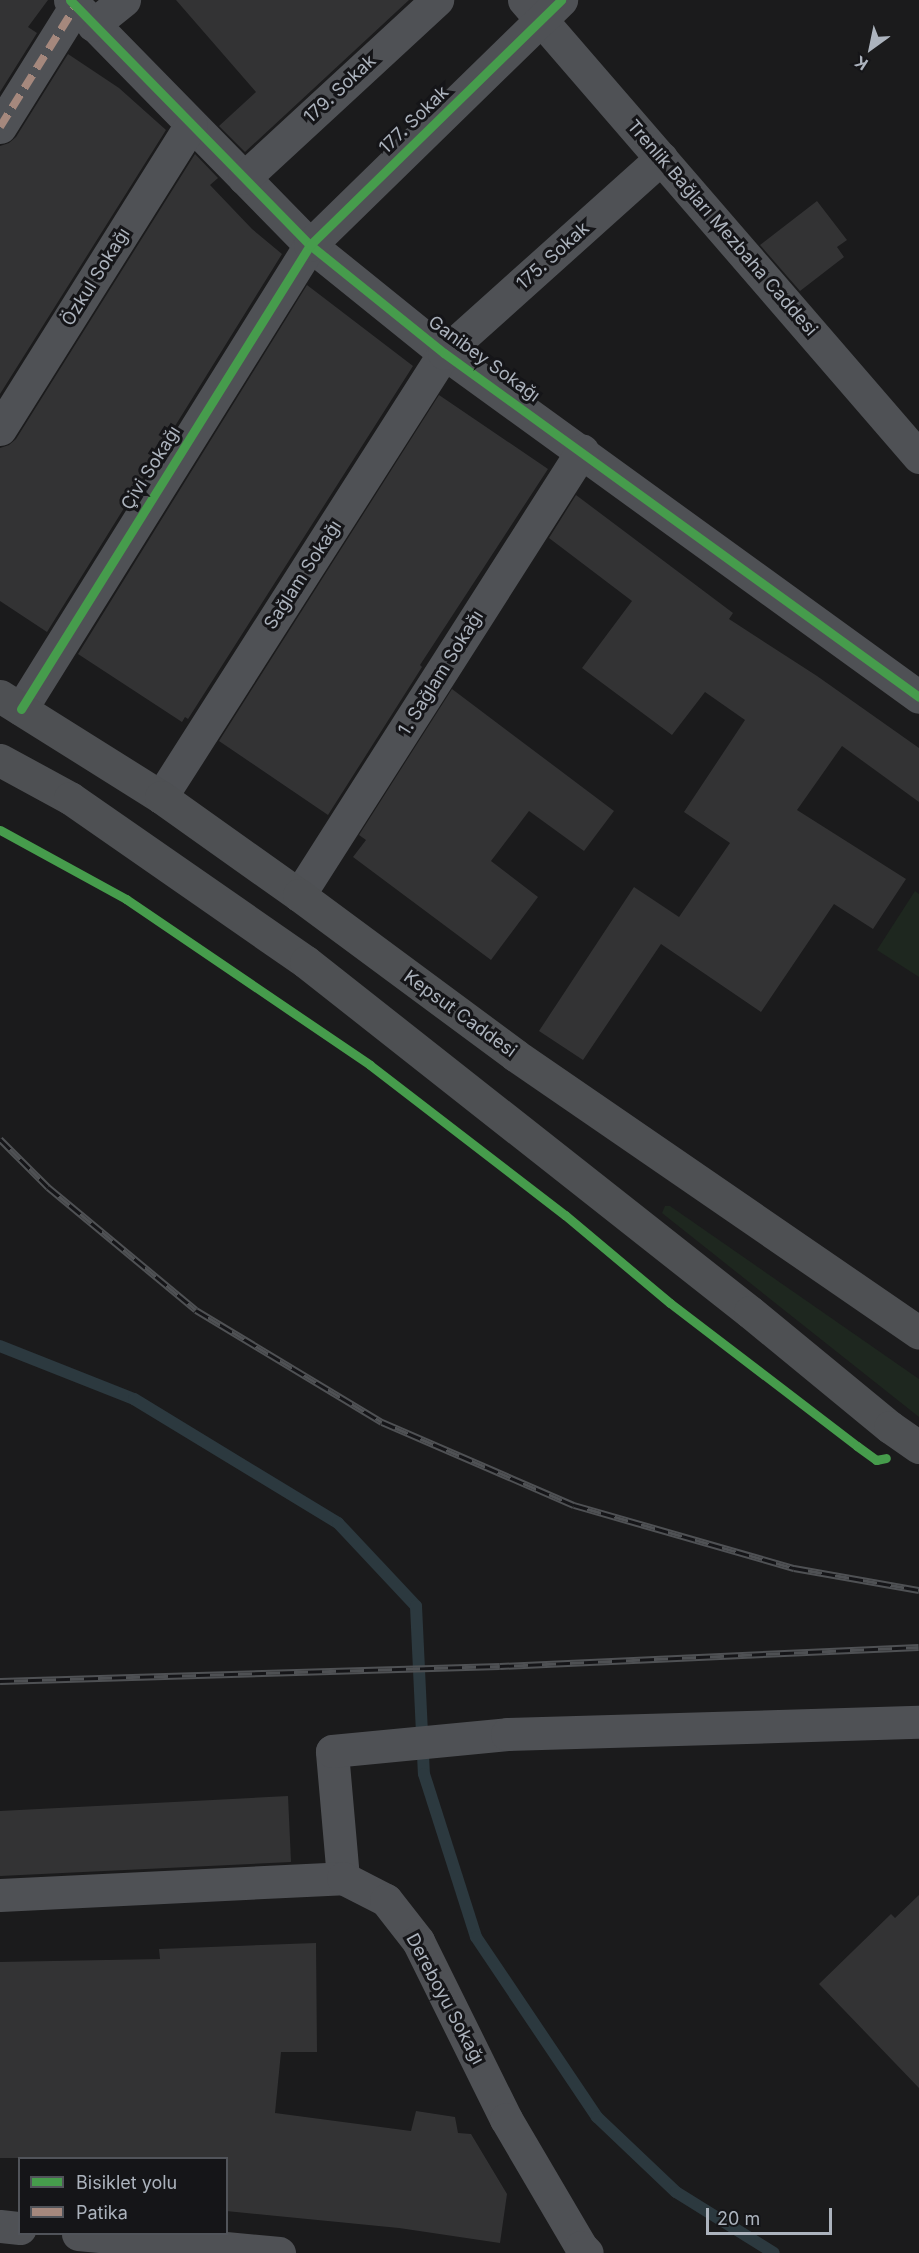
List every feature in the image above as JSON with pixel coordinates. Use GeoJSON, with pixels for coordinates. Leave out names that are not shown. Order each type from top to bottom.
{"type":"FeatureCollection","features":[{"type":"Feature","properties":{"kind":"main road","name":"Kepsut Caddesi"},"geometry":{"type":"LineString","coordinates":[[11,702],[161,797],[299,895],[515,1055],[919,1333]]}},
{"type":"Feature","properties":{"kind":"main road"},"geometry":{"type":"LineString","coordinates":[[0,760],[70,798],[306,962],[750,1312],[890,1427],[919,1447]]}},
{"type":"Feature","properties":{"kind":"street"},"geometry":{"type":"LineString","coordinates":[[0,127],[79,10],[124,0]]}},
{"type":"Feature","properties":{"kind":"street","name":"179. Sokak"},"geometry":{"type":"LineString","coordinates":[[244,178],[436,0]]}},
{"type":"Feature","properties":{"kind":"street","name":"Trenlik Bağları Mezbaha Caddesi"},"geometry":{"type":"LineString","coordinates":[[542,6],[661,158],[919,457]]}},
{"type":"Feature","properties":{"kind":"street","name":"177. Sokak"},"geometry":{"type":"LineString","coordinates":[[310,245],[542,6]]}},
{"type":"Feature","properties":{"kind":"street","name":"Ganibey Sokağı"},"geometry":{"type":"LineString","coordinates":[[79,10],[310,245],[444,353],[919,697]]}},
{"type":"Feature","properties":{"kind":"street","name":"Özkul Sokağı"},"geometry":{"type":"LineString","coordinates":[[0,429],[191,125]]}},
{"type":"Feature","properties":{"kind":"street","name":"175. Sokak"},"geometry":{"type":"LineString","coordinates":[[444,353],[661,158]]}},
{"type":"Feature","properties":{"kind":"street","name":"Çivi Sokağı"},"geometry":{"type":"LineString","coordinates":[[11,702],[310,245]]}},
{"type":"Feature","properties":{"kind":"street","name":"Sağlam Sokağı"},"geometry":{"type":"LineString","coordinates":[[161,797],[444,353]]}},
{"type":"Feature","properties":{"kind":"street","name":"1. Sağlam Sokağı"},"geometry":{"type":"LineString","coordinates":[[299,895],[582,451]]}},
{"type":"Feature","properties":{"kind":"street"},"geometry":{"type":"LineString","coordinates":[[343,1878],[332,1751],[470,1737],[919,1722]]}},
{"type":"Feature","properties":{"kind":"street","name":"Dereboyu Sokağı"},"geometry":{"type":"LineString","coordinates":[[0,1895],[343,1878],[386,1900],[418,1941],[506,2119],[581,2247],[587,2253]]}},
{"type":"Feature","properties":{"kind":"street"},"geometry":{"type":"LineString","coordinates":[[0,2226],[18,2228]]}},
{"type":"Feature","properties":{"kind":"street"},"geometry":{"type":"LineString","coordinates":[[89,2235],[279,2253]]}},
{"type":"Feature","properties":{"kind":"shaded area"},"geometry":{"type":"Polygon","coordinates":[[[915,891],[919,894],[919,977],[877,950],[915,891]]]}},
{"type":"Feature","properties":{"kind":"shaded area"},"geometry":{"type":"Polygon","coordinates":[[[665,1206],[670,1206],[919,1379],[919,1417],[662,1213],[665,1206]]]}},
{"type":"Feature","properties":{"kind":"building"},"geometry":{"type":"Polygon","coordinates":[[[0,0],[48,0],[28,27],[37,33],[0,92],[0,0]]]}},
{"type":"Feature","properties":{"kind":"building"},"geometry":{"type":"Polygon","coordinates":[[[176,0],[409,0],[245,152],[219,126],[256,92],[176,0]]]}},
{"type":"Feature","properties":{"kind":"building"},"geometry":{"type":"Polygon","coordinates":[[[68,54],[119,88],[166,130],[0,394],[0,146],[16,137],[68,54]]]}},
{"type":"Feature","properties":{"kind":"building"},"geometry":{"type":"Polygon","coordinates":[[[195,154],[218,178],[210,185],[252,229],[282,254],[47,632],[0,601],[0,448],[16,439],[195,154]]]}},
{"type":"Feature","properties":{"kind":"building"},"geometry":{"type":"Polygon","coordinates":[[[817,201],[847,240],[837,247],[844,257],[800,291],[760,245],[817,201]]]}},
{"type":"Feature","properties":{"kind":"building"},"geometry":{"type":"Polygon","coordinates":[[[307,285],[413,366],[188,719],[185,717],[182,722],[78,654],[307,285]]]}},
{"type":"Feature","properties":{"kind":"building"},"geometry":{"type":"Polygon","coordinates":[[[439,395],[548,469],[420,665],[422,667],[328,815],[219,741],[439,395]]]}},
{"type":"Feature","properties":{"kind":"building"},"geometry":{"type":"Polygon","coordinates":[[[576,495],[733,613],[729,619],[817,676],[919,748],[919,802],[842,746],[797,810],[906,879],[873,929],[834,904],[761,1012],[661,944],[583,1060],[539,1031],[634,887],[679,917],[730,843],[684,812],[745,720],[705,692],[672,735],[582,668],[632,601],[549,538],[576,495]]]}},
{"type":"Feature","properties":{"kind":"building"},"geometry":{"type":"Polygon","coordinates":[[[452,689],[614,811],[584,851],[529,811],[491,861],[538,897],[491,960],[353,857],[366,840],[359,835],[452,689]]]}},
{"type":"Feature","properties":{"kind":"building"},"geometry":{"type":"Polygon","coordinates":[[[288,1796],[291,1862],[0,1876],[0,1811],[288,1796]]]}},
{"type":"Feature","properties":{"kind":"building"},"geometry":{"type":"Polygon","coordinates":[[[919,1895],[919,2088],[819,1984],[891,1914],[895,1918],[919,1895]]]}},
{"type":"Feature","properties":{"kind":"building"},"geometry":{"type":"Polygon","coordinates":[[[316,1943],[317,2052],[281,2052],[275,2113],[411,2131],[416,2111],[455,2117],[458,2133],[471,2134],[507,2194],[500,2243],[399,2228],[228,2211],[228,2157],[0,2158],[0,1962],[160,1959],[159,1949],[316,1943]]]}},
{"type":"Feature","properties":{"kind":"waterway"},"geometry":{"type":"LineString","coordinates":[[0,1346],[134,1399],[338,1523],[416,1606],[424,1774],[476,1937],[597,2117],[676,2192],[774,2253]]}},
{"type":"Feature","properties":{"kind":"railway"},"geometry":{"type":"LineString","coordinates":[[0,1139],[48,1187],[196,1310],[382,1422],[574,1505],[794,1568],[919,1590]]}},
{"type":"Feature","properties":{"kind":"railway"},"geometry":{"type":"LineString","coordinates":[[0,1681],[500,1666],[919,1647]]}},
{"type":"Feature","properties":{"kind":"marked path"},"geometry":{"type":"LineString","coordinates":[[0,127],[75,7]]}},
{"type":"Feature","properties":{"kind":"cycle path"},"geometry":{"type":"LineString","coordinates":[[70,0],[310,245],[444,353],[919,697]]}},
{"type":"Feature","properties":{"kind":"cycle path"},"geometry":{"type":"LineString","coordinates":[[21,709],[310,245],[561,0]]}},
{"type":"Feature","properties":{"kind":"cycle path"},"geometry":{"type":"LineString","coordinates":[[0,830],[126,899],[370,1065],[565,1215],[670,1303],[857,1446],[876,1460],[886,1458]]}}]}
